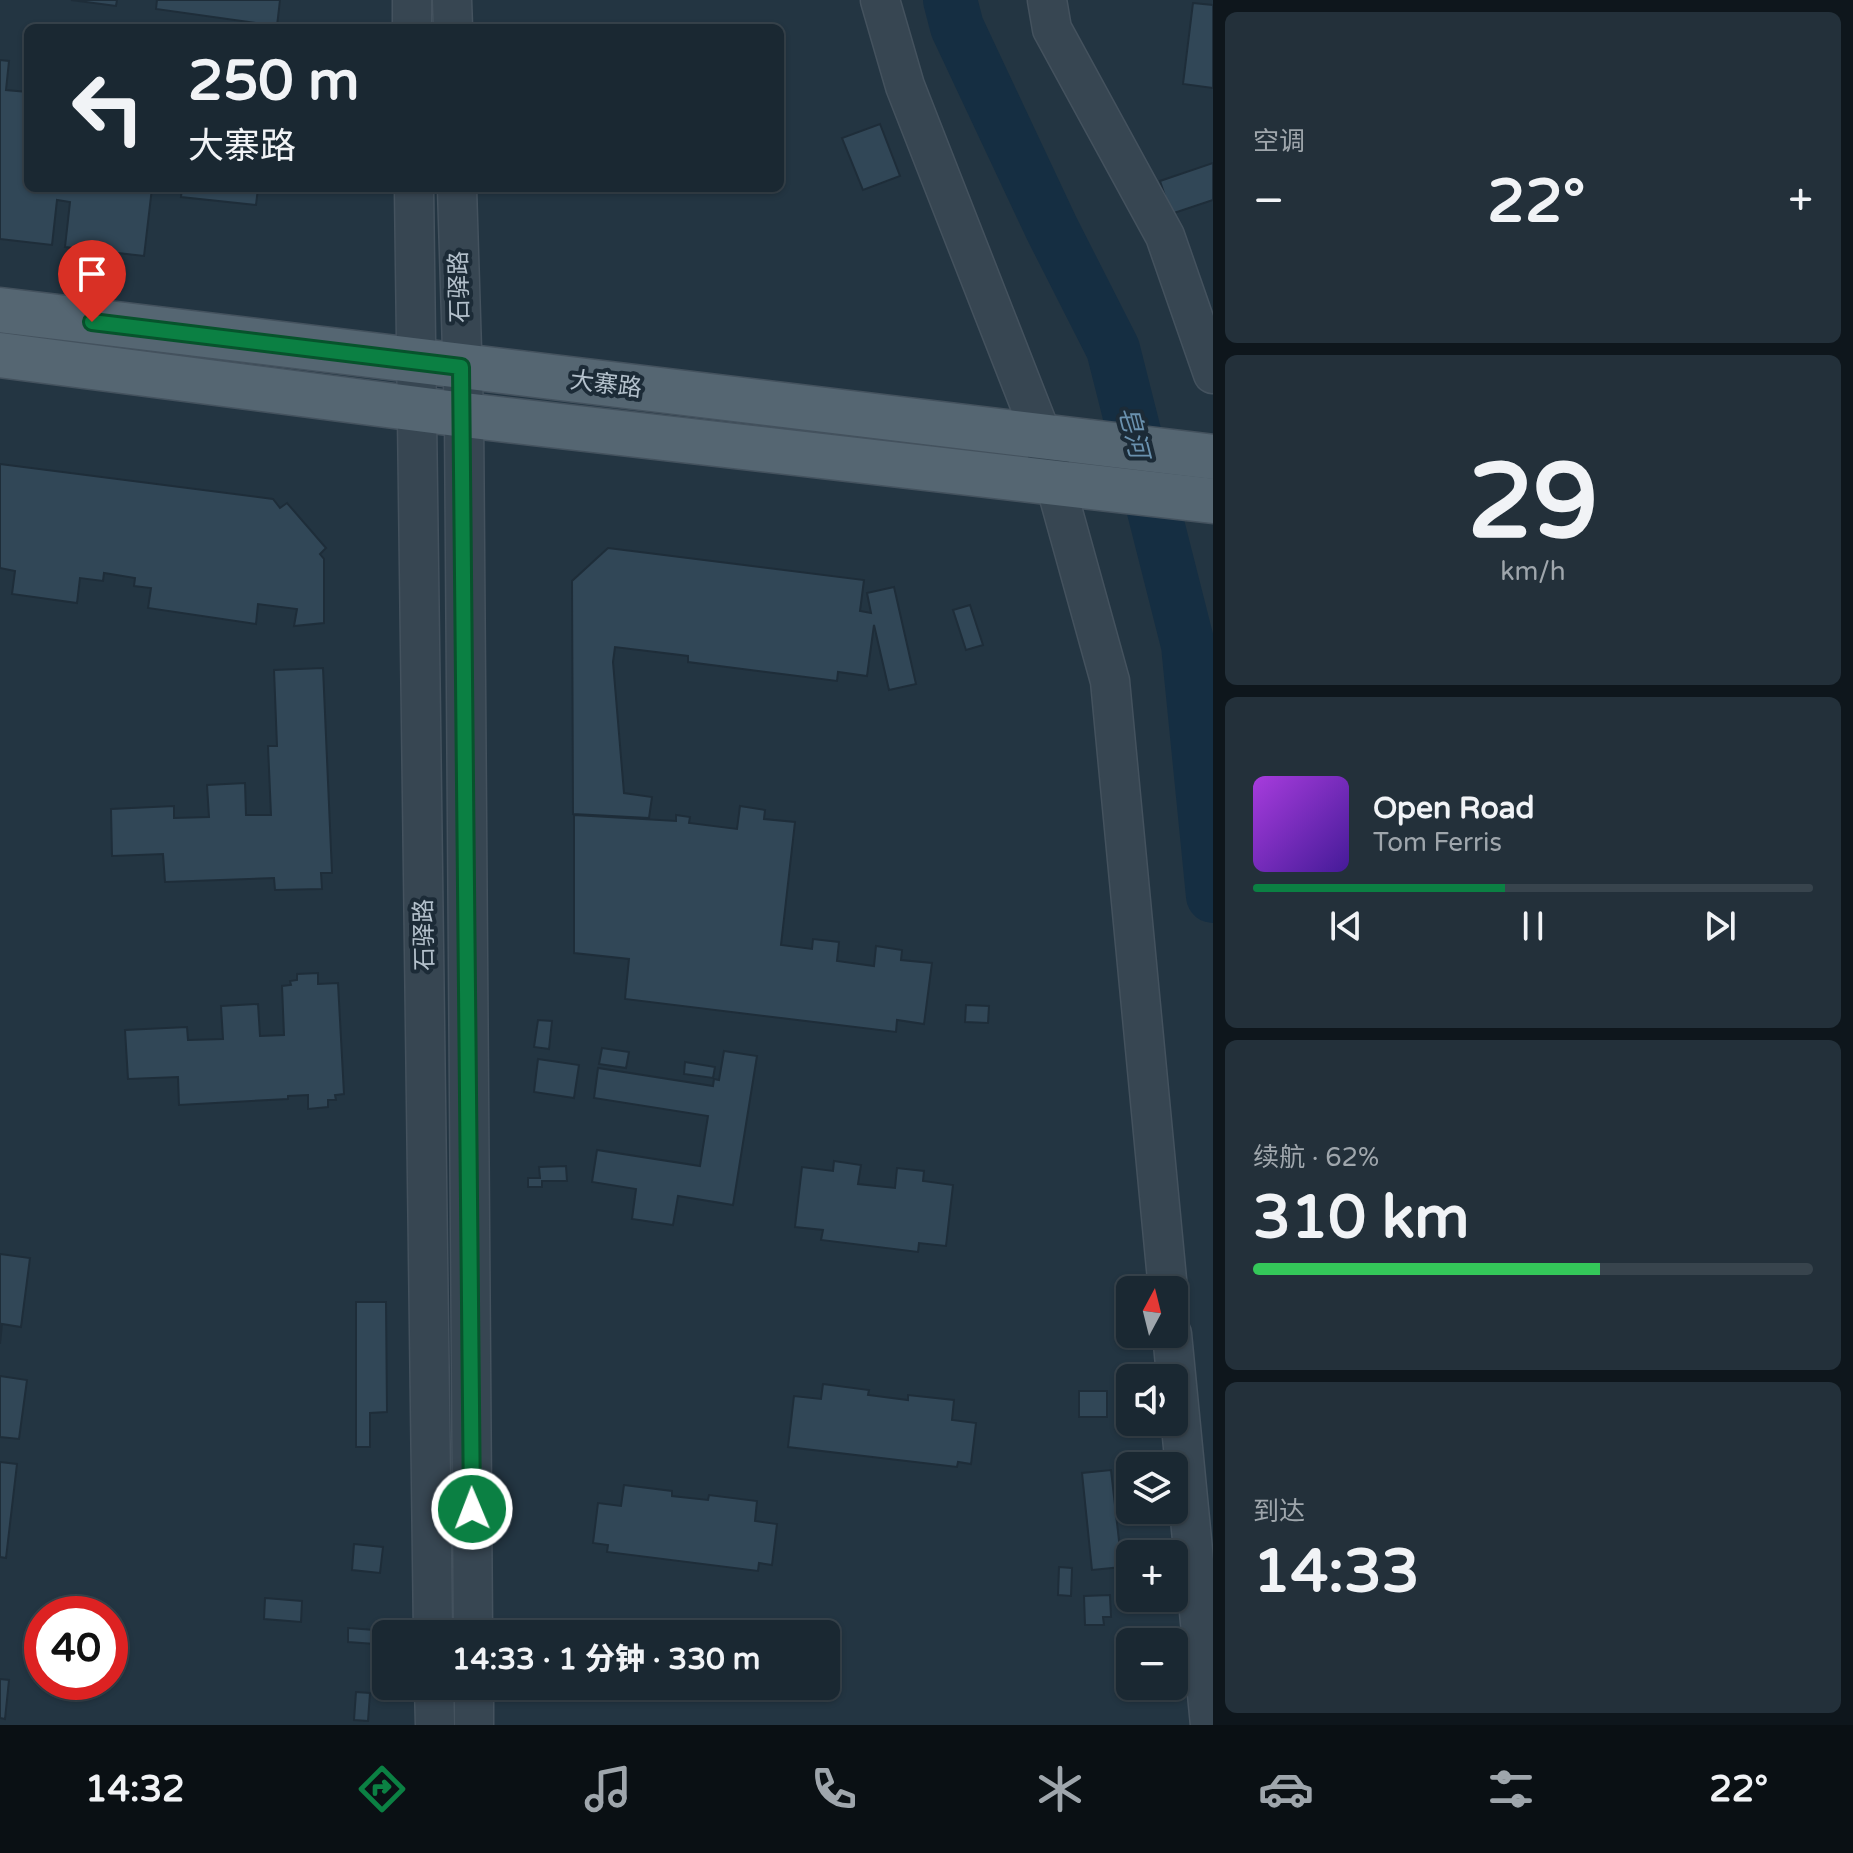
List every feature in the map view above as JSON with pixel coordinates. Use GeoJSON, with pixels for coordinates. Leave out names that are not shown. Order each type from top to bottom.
{"type":"FeatureCollection","features":[{"type":"Feature","properties":{"kind":"main road","name":"大寨路"},"geometry":{"type":"LineString","coordinates":[[0,310],[1208,456]]}},
{"type":"Feature","properties":{"kind":"main road","name":"大寨路"},"geometry":{"type":"LineString","coordinates":[[0,355],[464,415],[1213,501]]}},
{"type":"Feature","properties":{"kind":"street"},"geometry":{"type":"LineString","coordinates":[[412,0],[412,24]]}},
{"type":"Feature","properties":{"kind":"street"},"geometry":{"type":"LineString","coordinates":[[452,0],[453,24]]}},
{"type":"Feature","properties":{"kind":"street"},"geometry":{"type":"LineString","coordinates":[[880,0],[905,86],[1061,438],[1057,483],[1110,681],[1167,1276]]}},
{"type":"Feature","properties":{"kind":"street"},"geometry":{"type":"LineString","coordinates":[[1047,0],[1052,29],[1165,236],[1213,374]]}},
{"type":"Feature","properties":{"kind":"street","name":"石驿路"},"geometry":{"type":"LineString","coordinates":[[414,192],[433,1620]]}},
{"type":"Feature","properties":{"kind":"street","name":"石驿路"},"geometry":{"type":"LineString","coordinates":[[457,192],[464,415],[473,1620]]}},
{"type":"Feature","properties":{"kind":"street"},"geometry":{"type":"LineString","coordinates":[[1173,1348],[1210,1725]]}},
{"type":"Feature","properties":{"kind":"street"},"geometry":{"type":"LineString","coordinates":[[434,1700],[435,1725]]}},
{"type":"Feature","properties":{"kind":"street"},"geometry":{"type":"LineString","coordinates":[[474,1700],[474,1725]]}},
{"type":"Feature","properties":{"kind":"building"},"geometry":{"type":"Polygon","coordinates":[[[71,0],[117,0],[116,6],[71,0]]]}},
{"type":"Feature","properties":{"kind":"building"},"geometry":{"type":"Polygon","coordinates":[[[157,0],[280,0],[277,24],[156,9],[157,0]]]}},
{"type":"Feature","properties":{"kind":"building"},"geometry":{"type":"Polygon","coordinates":[[[1193,3],[1213,5],[1213,88],[1183,84],[1193,3]]]}},
{"type":"Feature","properties":{"kind":"building"},"geometry":{"type":"Polygon","coordinates":[[[0,60],[9,61],[6,90],[24,92],[24,192],[152,192],[144,256],[65,247],[70,202],[57,200],[52,245],[0,239],[0,60]]]}},
{"type":"Feature","properties":{"kind":"building"},"geometry":{"type":"Polygon","coordinates":[[[880,124],[900,176],[863,190],[842,138],[880,124]]]}},
{"type":"Feature","properties":{"kind":"building"},"geometry":{"type":"Polygon","coordinates":[[[1213,163],[1213,200],[1171,214],[1160,181],[1213,163]]]}},
{"type":"Feature","properties":{"kind":"building"},"geometry":{"type":"Polygon","coordinates":[[[182,192],[258,192],[256,205],[181,197],[182,192]]]}},
{"type":"Feature","properties":{"kind":"building"},"geometry":{"type":"Polygon","coordinates":[[[0,464],[273,499],[280,508],[287,503],[326,548],[320,554],[324,559],[324,623],[294,626],[297,609],[258,604],[256,624],[148,608],[151,588],[134,586],[135,578],[104,573],[103,581],[80,578],[77,603],[12,594],[15,571],[0,568],[0,464]]]}},
{"type":"Feature","properties":{"kind":"building"},"geometry":{"type":"Polygon","coordinates":[[[608,548],[864,580],[860,611],[871,613],[867,593],[894,587],[916,684],[889,690],[874,625],[867,676],[838,672],[837,681],[688,662],[688,656],[615,647],[613,662],[624,793],[652,797],[649,818],[573,814],[572,581],[608,548]]]}},
{"type":"Feature","properties":{"kind":"building"},"geometry":{"type":"Polygon","coordinates":[[[970,605],[983,645],[966,650],[953,610],[970,605]]]}},
{"type":"Feature","properties":{"kind":"building"},"geometry":{"type":"Polygon","coordinates":[[[323,668],[332,873],[321,873],[322,889],[275,890],[274,878],[165,882],[163,854],[112,856],[111,809],[174,806],[174,818],[209,817],[207,785],[245,783],[246,815],[271,815],[268,746],[277,746],[274,670],[323,668]]]}},
{"type":"Feature","properties":{"kind":"building"},"geometry":{"type":"Polygon","coordinates":[[[740,806],[765,810],[764,819],[795,822],[781,945],[812,949],[813,939],[839,942],[837,961],[874,966],[876,946],[902,950],[901,960],[932,963],[924,1024],[897,1020],[896,1032],[625,999],[629,959],[574,953],[574,815],[676,821],[676,815],[690,817],[689,823],[737,829],[740,806]]]}},
{"type":"Feature","properties":{"kind":"building"},"geometry":{"type":"Polygon","coordinates":[[[318,973],[318,984],[338,983],[344,1094],[335,1095],[336,1100],[328,1100],[328,1107],[308,1109],[308,1095],[288,1096],[288,1099],[179,1105],[178,1077],[128,1079],[125,1030],[187,1027],[188,1040],[223,1039],[221,1006],[258,1004],[260,1036],[284,1035],[282,986],[291,985],[290,981],[297,980],[297,974],[318,973]]]}},
{"type":"Feature","properties":{"kind":"building"},"geometry":{"type":"Polygon","coordinates":[[[966,1005],[989,1006],[988,1023],[965,1022],[966,1005]]]}},
{"type":"Feature","properties":{"kind":"building"},"geometry":{"type":"Polygon","coordinates":[[[538,1020],[552,1021],[549,1049],[534,1047],[538,1020]]]}},
{"type":"Feature","properties":{"kind":"building"},"geometry":{"type":"Polygon","coordinates":[[[602,1048],[629,1052],[626,1068],[599,1064],[602,1048]]]}},
{"type":"Feature","properties":{"kind":"building"},"geometry":{"type":"Polygon","coordinates":[[[724,1051],[757,1056],[733,1205],[678,1196],[673,1225],[632,1219],[636,1189],[592,1182],[597,1150],[700,1166],[708,1116],[594,1098],[598,1068],[713,1086],[714,1079],[719,1080],[724,1051]]]}},
{"type":"Feature","properties":{"kind":"building"},"geometry":{"type":"Polygon","coordinates":[[[538,1059],[579,1065],[574,1098],[534,1092],[538,1059]]]}},
{"type":"Feature","properties":{"kind":"building"},"geometry":{"type":"Polygon","coordinates":[[[685,1062],[715,1067],[713,1078],[684,1074],[685,1062]]]}},
{"type":"Feature","properties":{"kind":"building"},"geometry":{"type":"Polygon","coordinates":[[[834,1161],[861,1165],[858,1184],[895,1188],[897,1168],[924,1171],[923,1181],[953,1185],[946,1246],[919,1243],[918,1252],[821,1240],[823,1230],[795,1227],[802,1167],[833,1171],[834,1161]]]}},
{"type":"Feature","properties":{"kind":"building"},"geometry":{"type":"Polygon","coordinates":[[[566,1166],[567,1181],[542,1181],[542,1187],[528,1187],[528,1178],[540,1178],[539,1167],[566,1166]]]}},
{"type":"Feature","properties":{"kind":"building"},"geometry":{"type":"Polygon","coordinates":[[[0,1254],[30,1258],[21,1327],[2,1324],[0,1344],[0,1254]]]}},
{"type":"Feature","properties":{"kind":"building"},"geometry":{"type":"Polygon","coordinates":[[[356,1302],[386,1302],[387,1412],[370,1413],[370,1447],[356,1447],[356,1302]]]}},
{"type":"Feature","properties":{"kind":"building"},"geometry":{"type":"Polygon","coordinates":[[[0,1376],[27,1380],[19,1439],[0,1437],[0,1376]]]}},
{"type":"Feature","properties":{"kind":"building"},"geometry":{"type":"Polygon","coordinates":[[[823,1384],[869,1390],[868,1395],[908,1400],[908,1395],[954,1400],[952,1420],[976,1423],[971,1464],[958,1462],[957,1467],[788,1447],[794,1396],[821,1399],[823,1384]]]}},
{"type":"Feature","properties":{"kind":"building"},"geometry":{"type":"Polygon","coordinates":[[[1079,1391],[1107,1391],[1107,1417],[1079,1417],[1079,1391]]]}},
{"type":"Feature","properties":{"kind":"building"},"geometry":{"type":"Polygon","coordinates":[[[0,1462],[17,1464],[6,1558],[0,1557],[0,1462]]]}},
{"type":"Feature","properties":{"kind":"building"},"geometry":{"type":"Polygon","coordinates":[[[1111,1470],[1119,1540],[1116,1540],[1116,1568],[1092,1570],[1082,1473],[1111,1470]]]}},
{"type":"Feature","properties":{"kind":"building"},"geometry":{"type":"Polygon","coordinates":[[[624,1485],[672,1491],[672,1496],[708,1500],[709,1495],[757,1501],[755,1521],[777,1524],[772,1565],[759,1563],[758,1571],[607,1552],[608,1545],[593,1543],[598,1503],[621,1506],[624,1485]]]}},
{"type":"Feature","properties":{"kind":"building"},"geometry":{"type":"Polygon","coordinates":[[[354,1544],[383,1547],[380,1573],[352,1570],[354,1544]]]}},
{"type":"Feature","properties":{"kind":"building"},"geometry":{"type":"Polygon","coordinates":[[[1059,1567],[1072,1568],[1071,1596],[1058,1595],[1059,1567]]]}},
{"type":"Feature","properties":{"kind":"building"},"geometry":{"type":"Polygon","coordinates":[[[1110,1595],[1111,1617],[1103,1617],[1104,1625],[1085,1625],[1084,1596],[1110,1595]]]}},
{"type":"Feature","properties":{"kind":"building"},"geometry":{"type":"Polygon","coordinates":[[[265,1598],[302,1601],[301,1622],[264,1619],[265,1598]]]}},
{"type":"Feature","properties":{"kind":"building"},"geometry":{"type":"Polygon","coordinates":[[[348,1628],[372,1630],[372,1644],[348,1642],[348,1628]]]}},
{"type":"Feature","properties":{"kind":"building"},"geometry":{"type":"Polygon","coordinates":[[[0,1679],[9,1680],[5,1719],[0,1718],[0,1679]]]}},
{"type":"Feature","properties":{"kind":"building"},"geometry":{"type":"Polygon","coordinates":[[[356,1692],[370,1693],[368,1721],[354,1720],[356,1692]]]}},
{"type":"Feature","properties":{"kind":"waterway","name":"皂河"},"geometry":{"type":"LineString","coordinates":[[950,0],[957,27],[1052,229],[1113,349],[1188,645],[1213,896]]}},
{"type":"Feature","properties":{"kind":"route"},"geometry":{"type":"LineString","coordinates":[[92,322],[461,367],[464,415],[472,1509]]}}]}
